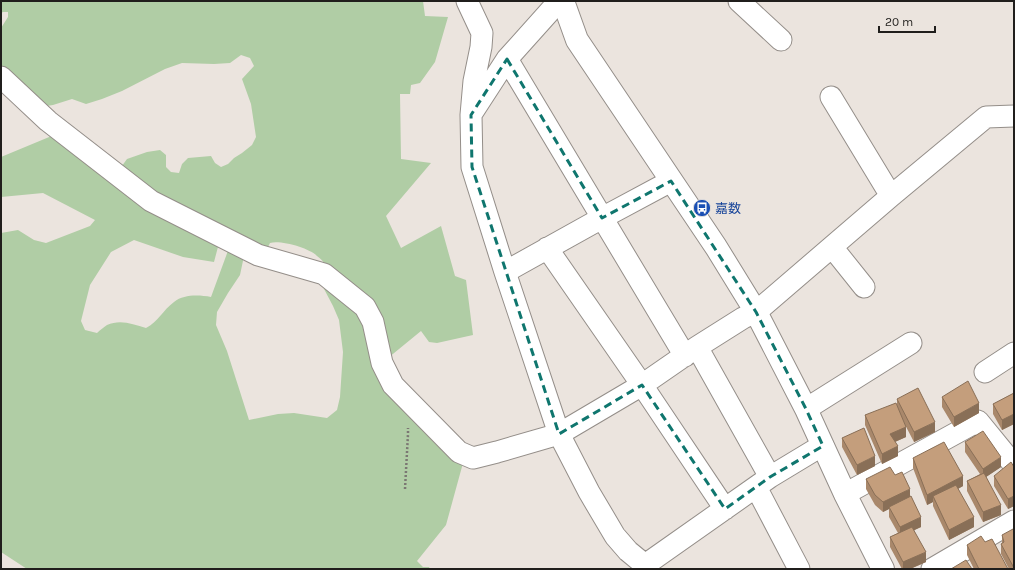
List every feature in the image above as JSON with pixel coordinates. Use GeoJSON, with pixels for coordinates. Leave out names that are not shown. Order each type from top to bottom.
{"type":"FeatureCollection","features":[{"type":"Feature","properties":{"kind":"street"},"geometry":{"type":"LineString","coordinates":[[466,1],[482,33],[481,47],[474,81],[471,115],[472,167],[559,434],[589,492],[615,536],[637,564],[763,482],[813,451],[824,446]]}},
{"type":"Feature","properties":{"kind":"street"},"geometry":{"type":"LineString","coordinates":[[471,115],[508,59],[559,1]]}},
{"type":"Feature","properties":{"kind":"street"},"geometry":{"type":"LineString","coordinates":[[563,1],[577,40],[716,247],[756,312],[806,409],[883,569]]}},
{"type":"Feature","properties":{"kind":"street"},"geometry":{"type":"LineString","coordinates":[[739,1],[781,40]]}},
{"type":"Feature","properties":{"kind":"street"},"geometry":{"type":"LineString","coordinates":[[508,59],[602,218],[691,351],[763,482],[798,569]]}},
{"type":"Feature","properties":{"kind":"street"},"geometry":{"type":"LineString","coordinates":[[1,77],[48,121],[151,201],[258,256],[324,274],[365,307],[374,322],[382,363],[393,385],[459,452],[473,458],[559,434],[642,385],[691,351],[743,318],[756,312],[986,117],[1014,116]]}},
{"type":"Feature","properties":{"kind":"street"},"geometry":{"type":"LineString","coordinates":[[831,97],[891,196]]}},
{"type":"Feature","properties":{"kind":"street"},"geometry":{"type":"LineString","coordinates":[[505,272],[671,181]]}},
{"type":"Feature","properties":{"kind":"street"},"geometry":{"type":"LineString","coordinates":[[832,247],[864,287]]}},
{"type":"Feature","properties":{"kind":"street"},"geometry":{"type":"LineString","coordinates":[[547,248],[725,508]]}},
{"type":"Feature","properties":{"kind":"street"},"geometry":{"type":"LineString","coordinates":[[806,409],[912,344]]}},
{"type":"Feature","properties":{"kind":"street"},"geometry":{"type":"LineString","coordinates":[[985,372],[1014,353]]}},
{"type":"Feature","properties":{"kind":"street"},"geometry":{"type":"LineString","coordinates":[[846,494],[978,421],[1014,464]]}},
{"type":"Feature","properties":{"kind":"street"},"geometry":{"type":"LineString","coordinates":[[932,569],[1014,521]]}},
{"type":"Feature","properties":{"kind":"path"},"geometry":{"type":"LineString","coordinates":[[405,490],[408,428]]}},
{"type":"Feature","properties":{"kind":"highlighted area"},"geometry":{"type":"Polygon","coordinates":[[[507,59],[602,218],[671,181],[756,312],[806,409],[823,446],[770,477],[725,509],[642,385],[559,434],[472,167],[471,115],[507,59]]]}},
{"type":"Feature","properties":{"kind":"green space"},"geometry":{"type":"Polygon","coordinates":[[[1,1],[423,1],[425,16],[448,17],[435,62],[420,83],[411,85],[410,94],[400,94],[401,159],[431,163],[386,216],[401,248],[441,226],[455,276],[466,280],[473,335],[437,343],[429,342],[421,331],[388,358],[380,374],[463,463],[446,525],[417,561],[423,567],[429,567],[430,569],[27,569],[1,552],[1,233],[18,230],[34,240],[46,243],[90,226],[95,220],[43,193],[1,197],[1,157],[54,135],[219,243],[214,262],[183,257],[134,240],[111,252],[90,285],[81,321],[85,330],[97,333],[107,325],[117,322],[146,328],[154,323],[170,305],[178,299],[192,296],[211,297],[229,248],[244,256],[240,275],[217,312],[216,325],[227,351],[249,420],[278,414],[294,413],[327,418],[337,410],[340,397],[343,352],[339,320],[323,287],[332,272],[313,253],[302,248],[275,242],[270,243],[266,251],[196,217],[119,170],[127,159],[147,152],[160,150],[166,155],[166,167],[171,172],[179,173],[182,164],[188,158],[211,156],[215,163],[221,167],[228,164],[252,145],[256,137],[251,104],[242,79],[254,66],[250,58],[241,55],[230,63],[182,63],[165,69],[122,91],[86,104],[72,99],[53,105],[40,107],[16,84],[1,65],[1,28],[8,17],[8,12],[1,13],[1,1]]]}},
{"type":"Feature","properties":{"kind":"building"},"geometry":{"type":"Polygon","coordinates":[[[968,381],[979,403],[954,417],[942,397],[968,381]]]}},
{"type":"Feature","properties":{"kind":"building"},"geometry":{"type":"Polygon","coordinates":[[[918,388],[935,422],[914,432],[897,399],[918,388]]]}},
{"type":"Feature","properties":{"kind":"building"},"geometry":{"type":"Polygon","coordinates":[[[1014,393],[1014,414],[1002,420],[993,404],[1014,393]]]}},
{"type":"Feature","properties":{"kind":"building"},"geometry":{"type":"Polygon","coordinates":[[[896,403],[906,427],[890,434],[898,446],[882,454],[865,415],[896,403]]]}},
{"type":"Feature","properties":{"kind":"building"},"geometry":{"type":"Polygon","coordinates":[[[864,428],[875,456],[857,465],[842,438],[864,428]]]}},
{"type":"Feature","properties":{"kind":"building"},"geometry":{"type":"Polygon","coordinates":[[[983,431],[1001,457],[983,469],[965,442],[983,431]]]}},
{"type":"Feature","properties":{"kind":"building"},"geometry":{"type":"Polygon","coordinates":[[[944,442],[963,476],[927,495],[913,458],[944,442]]]}},
{"type":"Feature","properties":{"kind":"building"},"geometry":{"type":"Polygon","coordinates":[[[1011,462],[1014,467],[1014,496],[1008,499],[994,476],[1011,462]]]}},
{"type":"Feature","properties":{"kind":"building"},"geometry":{"type":"Polygon","coordinates":[[[890,467],[895,475],[902,472],[910,489],[883,502],[875,495],[866,479],[890,467]]]}},
{"type":"Feature","properties":{"kind":"building"},"geometry":{"type":"Polygon","coordinates":[[[984,473],[1001,505],[983,512],[967,481],[984,473]]]}},
{"type":"Feature","properties":{"kind":"building"},"geometry":{"type":"Polygon","coordinates":[[[956,485],[974,517],[949,530],[933,496],[956,485]]]}},
{"type":"Feature","properties":{"kind":"building"},"geometry":{"type":"Polygon","coordinates":[[[911,496],[921,517],[900,527],[889,507],[911,496]]]}},
{"type":"Feature","properties":{"kind":"building"},"geometry":{"type":"Polygon","coordinates":[[[912,527],[926,552],[903,562],[890,537],[912,527]]]}},
{"type":"Feature","properties":{"kind":"building"},"geometry":{"type":"Polygon","coordinates":[[[1013,529],[1014,568],[1001,544],[1004,542],[1002,535],[1013,529]]]}},
{"type":"Feature","properties":{"kind":"building"},"geometry":{"type":"Polygon","coordinates":[[[981,536],[985,542],[992,539],[1008,569],[979,569],[967,545],[981,536]]]}},
{"type":"Feature","properties":{"kind":"building"},"geometry":{"type":"Polygon","coordinates":[[[966,560],[972,569],[951,569],[966,560]]]}},
{"type":"Feature","properties":{"kind":"place","name":"嘉数"},"geometry":{"type":"Point","coordinates":[702,208]}}]}
